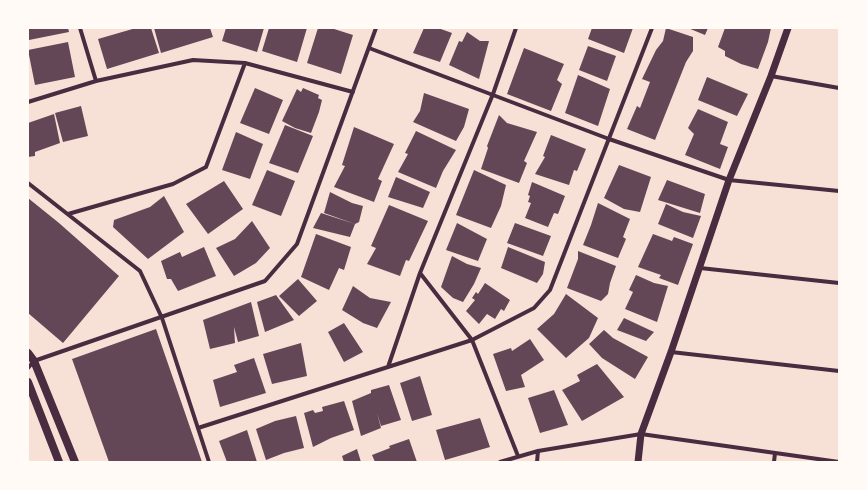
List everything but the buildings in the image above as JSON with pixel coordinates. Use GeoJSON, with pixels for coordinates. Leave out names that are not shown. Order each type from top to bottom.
{"type":"FeatureCollection","features":[{"type":"Feature","properties":{"kind":"main road"},"geometry":{"type":"LineString","coordinates":[[28,353],[34,361],[75,462]]}},
{"type":"Feature","properties":{"kind":"main road"},"geometry":{"type":"LineString","coordinates":[[28,382],[59,462]]}},
{"type":"Feature","properties":{"kind":"street"},"geometry":{"type":"LineString","coordinates":[[80,28],[96,81]]}},
{"type":"Feature","properties":{"kind":"street"},"geometry":{"type":"LineString","coordinates":[[28,368],[34,361],[162,318],[265,281],[297,244],[376,28]]}},
{"type":"Feature","properties":{"kind":"street"},"geometry":{"type":"LineString","coordinates":[[388,367],[420,273],[493,94],[516,28]]}},
{"type":"Feature","properties":{"kind":"street"},"geometry":{"type":"LineString","coordinates":[[198,428],[472,340],[534,308],[550,290],[652,28]]}},
{"type":"Feature","properties":{"kind":"street"},"geometry":{"type":"LineString","coordinates":[[638,462],[641,434],[672,352],[729,180],[771,76],[788,28]]}},
{"type":"Feature","properties":{"kind":"street"},"geometry":{"type":"LineString","coordinates":[[369,48],[608,139],[729,180],[839,191]]}},
{"type":"Feature","properties":{"kind":"street"},"geometry":{"type":"LineString","coordinates":[[28,102],[96,81],[192,60],[245,63],[353,92]]}},
{"type":"Feature","properties":{"kind":"street"},"geometry":{"type":"LineString","coordinates":[[68,214],[173,184],[206,167],[245,63]]}},
{"type":"Feature","properties":{"kind":"street"},"geometry":{"type":"LineString","coordinates":[[771,76],[839,88]]}},
{"type":"Feature","properties":{"kind":"street"},"geometry":{"type":"LineString","coordinates":[[28,183],[140,271],[162,318],[209,462]]}},
{"type":"Feature","properties":{"kind":"street"},"geometry":{"type":"LineString","coordinates":[[700,268],[839,283]]}},
{"type":"Feature","properties":{"kind":"street"},"geometry":{"type":"LineString","coordinates":[[420,273],[472,340],[518,456]]}},
{"type":"Feature","properties":{"kind":"street"},"geometry":{"type":"LineString","coordinates":[[672,352],[839,371]]}},
{"type":"Feature","properties":{"kind":"street"},"geometry":{"type":"LineString","coordinates":[[500,462],[538,451],[641,434],[839,462]]}},
{"type":"Feature","properties":{"kind":"street"},"geometry":{"type":"LineString","coordinates":[[537,462],[538,451]]}},
{"type":"Feature","properties":{"kind":"street"},"geometry":{"type":"LineString","coordinates":[[774,454],[774,462]]}}]}
